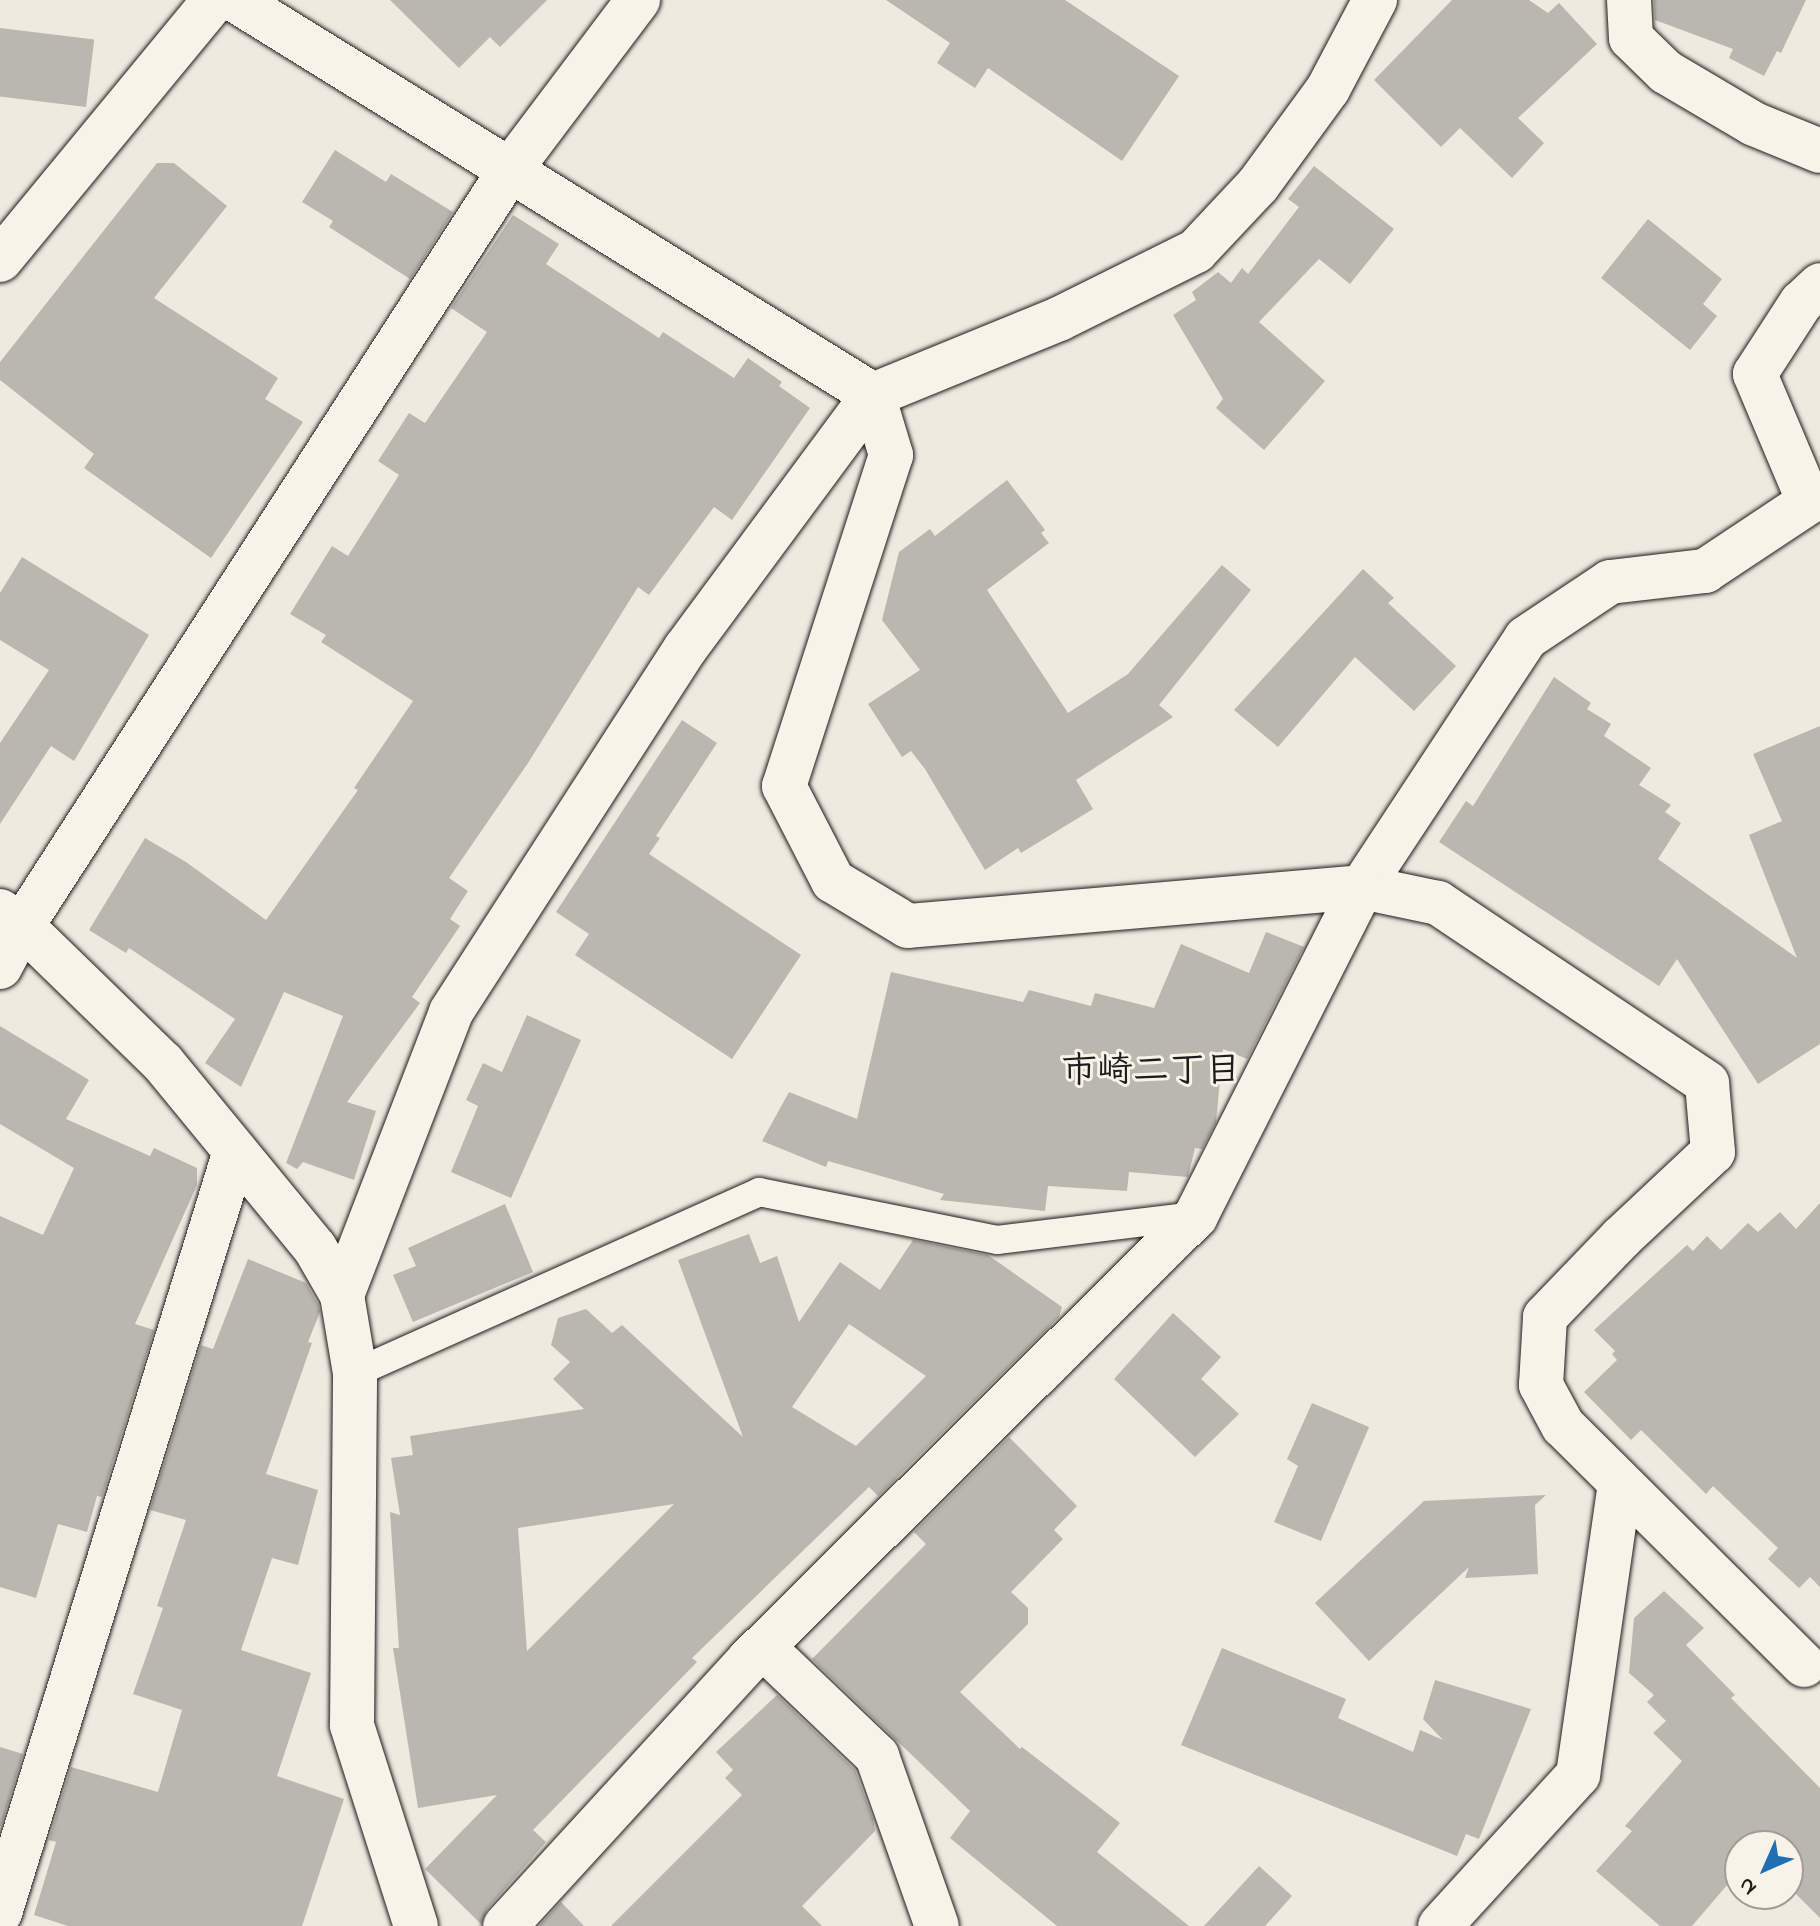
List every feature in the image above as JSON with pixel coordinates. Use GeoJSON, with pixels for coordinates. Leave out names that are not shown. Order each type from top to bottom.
{"type":"FeatureCollection","features":[{"type":"Feature","properties":{"kind":"street"},"geometry":{"type":"LineString","coordinates":[[0,260],[214,0]]}},
{"type":"Feature","properties":{"kind":"street"},"geometry":{"type":"LineString","coordinates":[[235,0],[873,395],[891,455],[784,786],[833,881],[908,926],[1362,887],[1438,903],[1707,1083],[1713,1152],[1621,1238],[1545,1317],[1541,1385],[1563,1426],[1620,1484],[1815,1665]]}},
{"type":"Feature","properties":{"kind":"street"},"geometry":{"type":"LineString","coordinates":[[0,967],[11,919],[510,170],[638,0]]}},
{"type":"Feature","properties":{"kind":"street"},"geometry":{"type":"LineString","coordinates":[[342,1295],[451,1012],[685,649],[873,395],[1059,319],[1196,251],[1258,185],[1328,89],[1375,0]]}},
{"type":"Feature","properties":{"kind":"street"},"geometry":{"type":"LineString","coordinates":[[1629,0],[1631,38],[1666,72],[1754,124],[1820,151]]}},
{"type":"Feature","properties":{"kind":"street"},"geometry":{"type":"LineString","coordinates":[[505,1926],[763,1647],[1196,1216],[1362,887],[1526,638],[1610,582],[1705,571],[1809,502],[1755,374],[1801,303],[1820,285]]}},
{"type":"Feature","properties":{"kind":"street"},"geometry":{"type":"LineString","coordinates":[[11,919],[163,1063],[315,1248],[342,1295],[355,1373],[352,1725],[416,1926]]}},
{"type":"Feature","properties":{"kind":"street"},"geometry":{"type":"LineString","coordinates":[[0,1913],[235,1151]]}},
{"type":"Feature","properties":{"kind":"street"},"geometry":{"type":"LineString","coordinates":[[1440,1926],[1578,1775],[1620,1484]]}},
{"type":"Feature","properties":{"kind":"street"},"geometry":{"type":"LineString","coordinates":[[763,1647],[877,1756],[937,1926]]}},
{"type":"Feature","properties":{"kind":"lane"},"geometry":{"type":"LineString","coordinates":[[355,1373],[759,1192],[997,1240],[1196,1216]]}},
{"type":"Feature","properties":{"kind":"building"},"geometry":{"type":"Polygon","coordinates":[[[390,0],[547,0],[500,47],[490,37],[459,68],[390,0]]]}},
{"type":"Feature","properties":{"kind":"building"},"geometry":{"type":"Polygon","coordinates":[[[886,0],[1065,0],[1179,76],[1122,161],[988,68],[975,88],[937,63],[950,43],[886,0]]]}},
{"type":"Feature","properties":{"kind":"building"},"geometry":{"type":"Polygon","coordinates":[[[1452,0],[1529,0],[1548,13],[1559,3],[1597,44],[1518,118],[1544,143],[1512,178],[1460,128],[1441,147],[1374,80],[1452,0]]]}},
{"type":"Feature","properties":{"kind":"building"},"geometry":{"type":"Polygon","coordinates":[[[1654,0],[1806,0],[1781,53],[1777,51],[1764,76],[1729,58],[1733,49],[1655,20],[1654,0]]]}},
{"type":"Feature","properties":{"kind":"building"},"geometry":{"type":"Polygon","coordinates":[[[0,28],[94,40],[86,107],[0,97],[0,28]]]}},
{"type":"Feature","properties":{"kind":"building"},"geometry":{"type":"Polygon","coordinates":[[[335,150],[386,182],[391,174],[453,212],[410,279],[329,227],[333,221],[302,202],[335,150]]]}},
{"type":"Feature","properties":{"kind":"building"},"geometry":{"type":"Polygon","coordinates":[[[157,163],[174,163],[227,206],[154,298],[278,378],[265,399],[303,422],[211,558],[84,468],[94,454],[0,380],[0,362],[157,163]]]}},
{"type":"Feature","properties":{"kind":"building"},"geometry":{"type":"Polygon","coordinates":[[[1314,166],[1394,229],[1350,284],[1319,259],[1259,322],[1325,381],[1264,450],[1216,408],[1223,399],[1173,315],[1196,300],[1192,292],[1218,272],[1231,283],[1242,268],[1248,274],[1299,207],[1288,199],[1314,166]]]}},
{"type":"Feature","properties":{"kind":"building"},"geometry":{"type":"Polygon","coordinates":[[[513,215],[559,244],[546,264],[659,338],[663,332],[734,378],[748,358],[782,382],[779,386],[810,408],[732,520],[714,507],[649,595],[638,587],[528,763],[449,878],[468,891],[450,919],[460,926],[412,997],[420,1003],[347,1102],[376,1111],[354,1180],[303,1162],[297,1169],[286,1163],[343,1016],[284,992],[241,1087],[205,1063],[235,1019],[129,948],[126,953],[89,930],[145,838],[186,862],[266,920],[358,790],[354,788],[413,701],[321,642],[326,635],[290,614],[332,546],[348,556],[399,475],[378,461],[409,413],[425,423],[487,332],[451,308],[513,215]]]}},
{"type":"Feature","properties":{"kind":"building"},"geometry":{"type":"Polygon","coordinates":[[[1648,219],[1722,279],[1703,304],[1717,316],[1690,350],[1601,278],[1648,219]]]}},
{"type":"Feature","properties":{"kind":"building"},"geometry":{"type":"Polygon","coordinates":[[[1007,480],[1045,530],[1041,533],[1049,543],[987,590],[1068,713],[1128,674],[1222,565],[1251,590],[1159,705],[1173,717],[1076,780],[1093,809],[1021,853],[1018,848],[985,870],[925,769],[911,751],[902,757],[868,704],[920,670],[882,620],[899,552],[930,529],[935,536],[1007,480]]]}},
{"type":"Feature","properties":{"kind":"building"},"geometry":{"type":"Polygon","coordinates":[[[22,557],[149,635],[74,761],[51,746],[0,824],[0,743],[49,670],[0,640],[0,593],[22,557]]]}},
{"type":"Feature","properties":{"kind":"building"},"geometry":{"type":"Polygon","coordinates":[[[1363,569],[1394,598],[1388,603],[1456,666],[1414,711],[1355,657],[1278,747],[1234,710],[1363,569]]]}},
{"type":"Feature","properties":{"kind":"building"},"geometry":{"type":"Polygon","coordinates":[[[1554,677],[1591,703],[1587,709],[1611,724],[1604,736],[1651,768],[1639,785],[1671,805],[1665,812],[1681,823],[1658,859],[1797,958],[1749,835],[1782,821],[1753,754],[1820,726],[1820,1044],[1758,1084],[1677,959],[1659,986],[1439,842],[1466,801],[1473,806],[1554,677]]]}},
{"type":"Feature","properties":{"kind":"building"},"geometry":{"type":"Polygon","coordinates":[[[682,720],[717,743],[656,836],[660,838],[649,854],[801,955],[732,1059],[575,955],[589,934],[556,912],[682,720]]]}},
{"type":"Feature","properties":{"kind":"building"},"geometry":{"type":"Polygon","coordinates":[[[1266,932],[1304,947],[1247,1059],[1223,1049],[1216,1122],[1202,1149],[1195,1148],[1188,1177],[1129,1172],[1127,1191],[1048,1186],[1045,1211],[940,1200],[944,1194],[828,1161],[826,1167],[762,1141],[789,1092],[857,1119],[891,972],[1023,1002],[1029,990],[1091,1006],[1095,993],[1154,1008],[1181,944],[1249,973],[1266,932]]]}},
{"type":"Feature","properties":{"kind":"building"},"geometry":{"type":"Polygon","coordinates":[[[527,1015],[581,1040],[511,1198],[451,1172],[478,1106],[466,1100],[483,1063],[502,1072],[527,1015]]]}},
{"type":"Feature","properties":{"kind":"building"},"geometry":{"type":"Polygon","coordinates":[[[0,1026],[89,1080],[66,1119],[150,1156],[154,1148],[197,1168],[197,1185],[135,1324],[154,1330],[102,1497],[97,1496],[87,1532],[58,1524],[36,1598],[0,1587],[0,1216],[43,1235],[74,1168],[0,1124],[0,1026]]]}},
{"type":"Feature","properties":{"kind":"building"},"geometry":{"type":"Polygon","coordinates":[[[1820,1203],[1820,1587],[1810,1577],[1799,1588],[1768,1559],[1778,1548],[1713,1486],[1706,1494],[1641,1430],[1631,1440],[1584,1392],[1617,1360],[1612,1354],[1615,1351],[1594,1330],[1687,1245],[1693,1251],[1707,1236],[1721,1250],[1748,1223],[1758,1232],[1780,1212],[1796,1229],[1820,1203]]]}},
{"type":"Feature","properties":{"kind":"building"},"geometry":{"type":"Polygon","coordinates":[[[505,1204],[533,1272],[413,1322],[393,1275],[416,1266],[408,1248],[505,1204]]]}},
{"type":"Feature","properties":{"kind":"building"},"geometry":{"type":"Polygon","coordinates":[[[749,1234],[760,1263],[777,1256],[799,1322],[840,1262],[880,1290],[913,1240],[988,1255],[1062,1307],[1059,1317],[878,1496],[869,1487],[692,1658],[697,1662],[533,1830],[546,1842],[487,1909],[481,1924],[425,1869],[497,1795],[418,1808],[393,1648],[399,1648],[390,1512],[400,1515],[391,1458],[413,1455],[410,1436],[584,1409],[553,1379],[570,1362],[551,1345],[558,1318],[586,1309],[612,1333],[622,1325],[743,1437],[678,1260],[749,1234]],[[849,1324],[792,1407],[856,1446],[926,1376],[849,1324]],[[674,1504],[518,1528],[527,1651],[674,1504]]]}},
{"type":"Feature","properties":{"kind":"building"},"geometry":{"type":"Polygon","coordinates":[[[248,1259],[306,1283],[318,1304],[320,1312],[308,1342],[312,1343],[266,1474],[318,1490],[298,1565],[272,1558],[241,1650],[311,1673],[277,1776],[344,1799],[302,1926],[68,1926],[34,1915],[56,1842],[49,1840],[71,1767],[158,1792],[182,1710],[133,1694],[163,1608],[157,1606],[186,1520],[150,1510],[201,1345],[213,1349],[248,1259]]]}},
{"type":"Feature","properties":{"kind":"building"},"geometry":{"type":"Polygon","coordinates":[[[1173,1313],[1221,1357],[1201,1379],[1239,1414],[1195,1457],[1114,1379],[1173,1313]]]}},
{"type":"Feature","properties":{"kind":"building"},"geometry":{"type":"Polygon","coordinates":[[[1312,1403],[1369,1427],[1321,1541],[1274,1522],[1298,1466],[1287,1459],[1312,1403]]]}},
{"type":"Feature","properties":{"kind":"building"},"geometry":{"type":"Polygon","coordinates":[[[1009,1437],[1077,1506],[1054,1530],[1063,1539],[1011,1592],[1028,1608],[1028,1624],[960,1692],[1020,1749],[1022,1747],[1120,1823],[1097,1852],[1189,1926],[1057,1926],[950,1838],[970,1811],[812,1659],[926,1544],[914,1532],[1009,1437]]]}},
{"type":"Feature","properties":{"kind":"building"},"geometry":{"type":"Polygon","coordinates":[[[1546,1495],[1535,1505],[1538,1574],[1465,1578],[1469,1567],[1369,1661],[1315,1603],[1424,1501],[1546,1495]]]}},
{"type":"Feature","properties":{"kind":"building"},"geometry":{"type":"Polygon","coordinates":[[[1664,1591],[1704,1628],[1686,1645],[1735,1695],[1731,1698],[1820,1788],[1820,1918],[1804,1902],[1804,1830],[1724,1830],[1724,1889],[1692,1926],[1660,1926],[1596,1871],[1632,1831],[1625,1826],[1682,1761],[1653,1733],[1666,1721],[1647,1702],[1654,1695],[1629,1673],[1634,1618],[1664,1591]]]}},
{"type":"Feature","properties":{"kind":"building"},"geometry":{"type":"Polygon","coordinates":[[[1222,1648],[1346,1699],[1338,1718],[1413,1752],[1420,1730],[1443,1740],[1423,1719],[1435,1680],[1531,1709],[1479,1839],[1466,1834],[1457,1856],[1181,1745],[1222,1648]]]}},
{"type":"Feature","properties":{"kind":"building"},"geometry":{"type":"Polygon","coordinates":[[[777,1695],[855,1770],[873,1819],[875,1831],[802,1906],[822,1926],[611,1926],[742,1795],[725,1778],[733,1770],[716,1752],[777,1695]]]}},
{"type":"Feature","properties":{"kind":"building"},"geometry":{"type":"Polygon","coordinates":[[[0,1747],[23,1754],[1,1826],[0,1826],[0,1747]]]}},
{"type":"Feature","properties":{"kind":"building"},"geometry":{"type":"Polygon","coordinates":[[[1259,1866],[1292,1896],[1265,1926],[1204,1926],[1259,1866]]]}},
{"type":"Feature","properties":{"kind":"building"},"geometry":{"type":"Polygon","coordinates":[[[561,1902],[584,1926],[539,1926],[561,1902]]]}},
{"type":"Feature","properties":{"kind":"district","name":"市崎二丁目"},"geometry":{"type":"Point","coordinates":[1151,1073]}}]}
